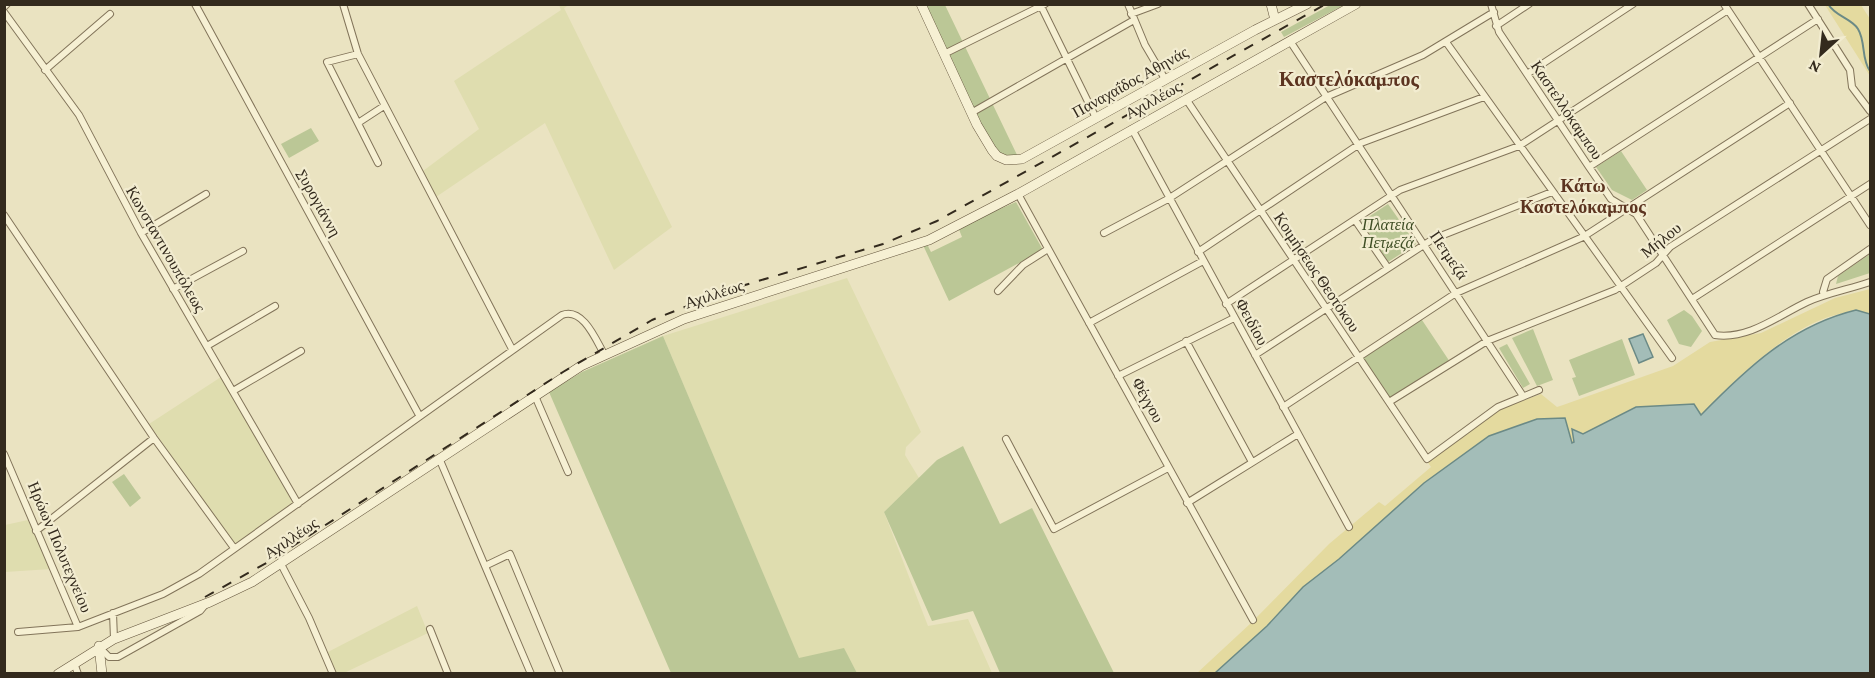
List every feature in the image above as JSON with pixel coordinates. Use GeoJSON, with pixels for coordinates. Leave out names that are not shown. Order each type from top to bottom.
{"type":"FeatureCollection","features":[{"type":"Feature","properties":{"kind":"street","name":"Συρογιάννη"},"geometry":{"type":"LineString","coordinates":[[195,4],[419,415]]}},
{"type":"Feature","properties":{"kind":"street"},"geometry":{"type":"LineString","coordinates":[[343,4],[358,54],[512,349]]}},
{"type":"Feature","properties":{"kind":"street"},"geometry":{"type":"LineString","coordinates":[[921,4],[971,113],[1158,4]]}},
{"type":"Feature","properties":{"kind":"street"},"geometry":{"type":"LineString","coordinates":[[1128,4],[1165,79]]}},
{"type":"Feature","properties":{"kind":"street"},"geometry":{"type":"LineString","coordinates":[[1271,4],[1275,20]]}},
{"type":"Feature","properties":{"kind":"street","name":"Παναχαΐδος Αθηνάς"},"geometry":{"type":"LineString","coordinates":[[971,113],[997,156],[1009,161],[1019,160],[1307,4]]}},
{"type":"Feature","properties":{"kind":"street","name":"Αχιλλέως"},"geometry":{"type":"LineString","coordinates":[[58,674],[99,646],[239,589],[281,564],[535,396],[604,354],[684,319],[914,247],[1018,194],[1356,4]]}},
{"type":"Feature","properties":{"kind":"street","name":"Καστελλόκαμπου"},"geometry":{"type":"LineString","coordinates":[[1491,4],[1496,26],[1557,120],[1607,194],[1619,204],[1628,207]]}},
{"type":"Feature","properties":{"kind":"street"},"geometry":{"type":"LineString","coordinates":[[1496,26],[1529,4]]}},
{"type":"Feature","properties":{"kind":"street"},"geometry":{"type":"LineString","coordinates":[[1527,74],[1633,4]]}},
{"type":"Feature","properties":{"kind":"street"},"geometry":{"type":"LineString","coordinates":[[1808,4],[1850,70],[1852,86],[1870,111]]}},
{"type":"Feature","properties":{"kind":"street"},"geometry":{"type":"LineString","coordinates":[[944,54],[1042,5],[1096,118]]}},
{"type":"Feature","properties":{"kind":"street"},"geometry":{"type":"LineString","coordinates":[[1226,304],[1400,190],[1519,146],[1726,7],[1870,225]]}},
{"type":"Feature","properties":{"kind":"street","name":"Κωνσταντινουπόλεως"},"geometry":{"type":"LineString","coordinates":[[4,12],[79,115],[141,233],[298,504]]}},
{"type":"Feature","properties":{"kind":"street"},"geometry":{"type":"LineString","coordinates":[[1104,233],[1168,199],[1326,97],[1446,42],[1494,12]]}},
{"type":"Feature","properties":{"kind":"street"},"geometry":{"type":"LineString","coordinates":[[45,70],[110,14]]}},
{"type":"Feature","properties":{"kind":"street"},"geometry":{"type":"LineString","coordinates":[[1589,167],[1818,19]]}},
{"type":"Feature","properties":{"kind":"street","name":"Πετμεζά"},"geometry":{"type":"LineString","coordinates":[[1290,41],[1523,396]]}},
{"type":"Feature","properties":{"kind":"street"},"geometry":{"type":"LineString","coordinates":[[1446,42],[1583,237],[1672,358]]}},
{"type":"Feature","properties":{"kind":"street"},"geometry":{"type":"LineString","coordinates":[[358,54],[327,62],[378,163]]}},
{"type":"Feature","properties":{"kind":"street"},"geometry":{"type":"LineString","coordinates":[[1197,252],[1261,212],[1357,145],[1484,97]]}},
{"type":"Feature","properties":{"kind":"street","name":"Κοιμήσεως Θεοτόκου"},"geometry":{"type":"LineString","coordinates":[[1186,99],[1357,358],[1427,459],[1498,407],[1523,396]]}},
{"type":"Feature","properties":{"kind":"street"},"geometry":{"type":"LineString","coordinates":[[1283,406],[1456,293],[1583,237],[1790,103]]}},
{"type":"Feature","properties":{"kind":"street"},"geometry":{"type":"LineString","coordinates":[[358,123],[384,106]]}},
{"type":"Feature","properties":{"kind":"street","name":"Μήλου"},"geometry":{"type":"LineString","coordinates":[[1389,402],[1487,340],[1619,287],[1663,255],[1670,247],[1870,119]]}},
{"type":"Feature","properties":{"kind":"street","name":"Φειδίου"},"geometry":{"type":"LineString","coordinates":[[1132,129],[1168,199],[1349,527]]}},
{"type":"Feature","properties":{"kind":"street"},"geometry":{"type":"LineString","coordinates":[[1692,298],[1870,184]]}},
{"type":"Feature","properties":{"kind":"street"},"geometry":{"type":"LineString","coordinates":[[1255,355],[1424,244],[1552,192]]}},
{"type":"Feature","properties":{"kind":"street"},"geometry":{"type":"LineString","coordinates":[[141,233],[206,194]]}},
{"type":"Feature","properties":{"kind":"street","name":"Φέγγου"},"geometry":{"type":"LineString","coordinates":[[1018,194],[1253,620]]}},
{"type":"Feature","properties":{"kind":"street"},"geometry":{"type":"LineString","coordinates":[[1614,217],[1619,204]]}},
{"type":"Feature","properties":{"kind":"street"},"geometry":{"type":"LineString","coordinates":[[1628,207],[1717,336],[1768,324],[1810,301],[1870,282]]}},
{"type":"Feature","properties":{"kind":"street"},"geometry":{"type":"LineString","coordinates":[[4,215],[154,438],[234,549]]}},
{"type":"Feature","properties":{"kind":"street"},"geometry":{"type":"LineString","coordinates":[[1355,220],[1388,268]]}},
{"type":"Feature","properties":{"kind":"street"},"geometry":{"type":"LineString","coordinates":[[998,291],[1023,265],[1048,249]]}},
{"type":"Feature","properties":{"kind":"street"},"geometry":{"type":"LineString","coordinates":[[1824,292],[1827,279],[1870,249]]}},
{"type":"Feature","properties":{"kind":"street"},"geometry":{"type":"LineString","coordinates":[[173,289],[243,251]]}},
{"type":"Feature","properties":{"kind":"street"},"geometry":{"type":"LineString","coordinates":[[1089,323],[1203,261]]}},
{"type":"Feature","properties":{"kind":"street"},"geometry":{"type":"LineString","coordinates":[[207,346],[275,306]]}},
{"type":"Feature","properties":{"kind":"street"},"geometry":{"type":"LineString","coordinates":[[113,613],[174,588],[234,549],[512,349],[569,313],[580,317],[604,354]]}},
{"type":"Feature","properties":{"kind":"street"},"geometry":{"type":"LineString","coordinates":[[1118,376],[1234,318]]}},
{"type":"Feature","properties":{"kind":"street"},"geometry":{"type":"LineString","coordinates":[[1186,341],[1252,462]]}},
{"type":"Feature","properties":{"kind":"street"},"geometry":{"type":"LineString","coordinates":[[233,391],[302,351]]}},
{"type":"Feature","properties":{"kind":"street"},"geometry":{"type":"LineString","coordinates":[[1523,396],[1539,390]]}},
{"type":"Feature","properties":{"kind":"street"},"geometry":{"type":"LineString","coordinates":[[535,396],[568,472]]}},
{"type":"Feature","properties":{"kind":"street"},"geometry":{"type":"LineString","coordinates":[[1187,503],[1298,434]]}},
{"type":"Feature","properties":{"kind":"street"},"geometry":{"type":"LineString","coordinates":[[36,531],[154,438]]}},
{"type":"Feature","properties":{"kind":"street"},"geometry":{"type":"LineString","coordinates":[[1006,439],[1054,529],[1168,468]]}},
{"type":"Feature","properties":{"kind":"street","name":"Ηρώων Πολυτεχνείου"},"geometry":{"type":"LineString","coordinates":[[4,454],[78,627],[113,613],[114,639]]}},
{"type":"Feature","properties":{"kind":"street"},"geometry":{"type":"LineString","coordinates":[[439,458],[531,674]]}},
{"type":"Feature","properties":{"kind":"street"},"geometry":{"type":"LineString","coordinates":[[485,566],[510,554],[560,674]]}},
{"type":"Feature","properties":{"kind":"street"},"geometry":{"type":"LineString","coordinates":[[281,564],[308,615],[333,674]]}},
{"type":"Feature","properties":{"kind":"street"},"geometry":{"type":"LineString","coordinates":[[99,646],[109,657],[118,657],[200,611],[205,604]]}},
{"type":"Feature","properties":{"kind":"street"},"geometry":{"type":"LineString","coordinates":[[18,632],[78,627]]}},
{"type":"Feature","properties":{"kind":"street"},"geometry":{"type":"LineString","coordinates":[[430,629],[448,674]]}},
{"type":"Feature","properties":{"kind":"street"},"geometry":{"type":"LineString","coordinates":[[99,646],[102,674]]}},
{"type":"Feature","properties":{"kind":"street"},"geometry":{"type":"LineString","coordinates":[[74,663],[78,674]]}},
{"type":"Feature","properties":{"kind":"shaded area"},"geometry":{"type":"Polygon","coordinates":[[[559,5],[569,5],[564,8],[672,227],[614,270],[545,123],[436,197],[423,171],[479,129],[454,81],[561,10],[559,5]]]}},
{"type":"Feature","properties":{"kind":"shaded area"},"geometry":{"type":"Polygon","coordinates":[[[847,278],[921,432],[906,447],[905,455],[919,478],[884,512],[928,626],[968,619],[992,673],[857,673],[844,649],[799,659],[663,336],[847,278]]]}},
{"type":"Feature","properties":{"kind":"shaded area"},"geometry":{"type":"Polygon","coordinates":[[[221,377],[294,503],[235,545],[149,424],[221,377]]]}},
{"type":"Feature","properties":{"kind":"shaded area"},"geometry":{"type":"Polygon","coordinates":[[[28,520],[51,569],[5,572],[5,525],[28,520]]]}},
{"type":"Feature","properties":{"kind":"shaded area"},"geometry":{"type":"Polygon","coordinates":[[[417,606],[428,633],[344,673],[334,673],[326,653],[417,606]]]}},
{"type":"Feature","properties":{"kind":"green space"},"geometry":{"type":"Polygon","coordinates":[[[925,5],[945,5],[1018,157],[1002,156],[984,131],[925,5]]]}},
{"type":"Feature","properties":{"kind":"green space"},"geometry":{"type":"Polygon","coordinates":[[[1330,5],[1344,5],[1284,37],[1281,32],[1330,5]]]}},
{"type":"Feature","properties":{"kind":"green space"},"geometry":{"type":"Polygon","coordinates":[[[311,128],[319,141],[289,158],[281,144],[311,128]]]}},
{"type":"Feature","properties":{"kind":"green space"},"geometry":{"type":"Polygon","coordinates":[[[1621,151],[1647,190],[1632,200],[1612,190],[1596,167],[1621,151]]]}},
{"type":"Feature","properties":{"kind":"green space"},"geometry":{"type":"Polygon","coordinates":[[[1016,202],[1043,250],[949,301],[923,245],[927,244],[931,252],[962,237],[958,227],[1016,202]]]}},
{"type":"Feature","properties":{"kind":"green space","name":"Πλατεία Πετμεζά"},"geometry":{"type":"Polygon","coordinates":[[[1388,204],[1416,244],[1388,262],[1361,222],[1388,204]]]}},
{"type":"Feature","properties":{"kind":"green space"},"geometry":{"type":"Polygon","coordinates":[[[1870,254],[1870,273],[1836,284],[1838,276],[1870,254]]]}},
{"type":"Feature","properties":{"kind":"green space"},"geometry":{"type":"Polygon","coordinates":[[[1684,310],[1692,316],[1702,331],[1691,347],[1679,344],[1667,320],[1684,310]]]}},
{"type":"Feature","properties":{"kind":"green space"},"geometry":{"type":"Polygon","coordinates":[[[1420,317],[1450,362],[1389,402],[1357,358],[1420,317]]]}},
{"type":"Feature","properties":{"kind":"green space"},"geometry":{"type":"Polygon","coordinates":[[[1533,329],[1553,380],[1537,386],[1512,338],[1533,329]]]}},
{"type":"Feature","properties":{"kind":"green space"},"geometry":{"type":"Polygon","coordinates":[[[663,336],[799,658],[844,648],[857,673],[671,673],[549,392],[582,372],[663,336]]]}},
{"type":"Feature","properties":{"kind":"green space"},"geometry":{"type":"Polygon","coordinates":[[[1622,339],[1635,375],[1579,396],[1572,378],[1576,377],[1569,360],[1622,339]]]}},
{"type":"Feature","properties":{"kind":"green space"},"geometry":{"type":"Polygon","coordinates":[[[1507,344],[1530,384],[1523,388],[1499,348],[1507,344]]]}},
{"type":"Feature","properties":{"kind":"green space"},"geometry":{"type":"Polygon","coordinates":[[[963,446],[1000,524],[1032,508],[1114,673],[1000,673],[973,611],[932,621],[884,512],[937,460],[963,446]]]}},
{"type":"Feature","properties":{"kind":"green space"},"geometry":{"type":"Polygon","coordinates":[[[124,474],[141,498],[130,507],[112,482],[124,474]]]}},
{"type":"Feature","properties":{"kind":"sand"},"geometry":{"type":"Polygon","coordinates":[[[1825,5],[1861,5],[1870,19],[1870,76],[1825,5]]]}},
{"type":"Feature","properties":{"kind":"sand"},"geometry":{"type":"Polygon","coordinates":[[[1870,289],[1870,314],[1848,313],[1825,318],[1801,330],[1756,362],[1701,415],[1694,404],[1636,407],[1583,434],[1572,430],[1575,442],[1572,443],[1547,420],[1537,419],[1489,436],[1424,483],[1339,559],[1303,587],[1267,626],[1215,673],[1196,674],[1251,623],[1329,544],[1379,502],[1385,506],[1431,467],[1427,461],[1498,410],[1541,394],[1557,407],[1673,366],[1710,342],[1761,333],[1835,298],[1870,289]]]}},
{"type":"Feature","properties":{"kind":"water"},"geometry":{"type":"Polygon","coordinates":[[[1856,310],[1870,314],[1870,673],[1215,673],[1267,626],[1303,587],[1339,559],[1424,483],[1489,436],[1537,419],[1565,418],[1572,443],[1574,442],[1572,429],[1583,434],[1636,407],[1694,404],[1701,415],[1735,381],[1771,351],[1811,327],[1856,310]]]}},
{"type":"Feature","properties":{"kind":"water"},"geometry":{"type":"Polygon","coordinates":[[[1643,334],[1653,357],[1639,363],[1629,339],[1643,334]]]}},
{"type":"Feature","properties":{"kind":"waterway"},"geometry":{"type":"LineString","coordinates":[[1828,4],[1858,29],[1865,61],[1870,71]]}},
{"type":"Feature","properties":{"kind":"railway"},"geometry":{"type":"LineString","coordinates":[[205,597],[268,562],[563,372],[652,320],[728,290],[883,244],[937,221],[1326,4]]}},
{"type":"Feature","properties":{"kind":"district","name":"Καστελόκαμπος"},"geometry":{"type":"Point","coordinates":[1349,79]}},
{"type":"Feature","properties":{"kind":"district","name":"Κάτω Καστελόκαμπος"},"geometry":{"type":"Point","coordinates":[1583,196]}}]}
